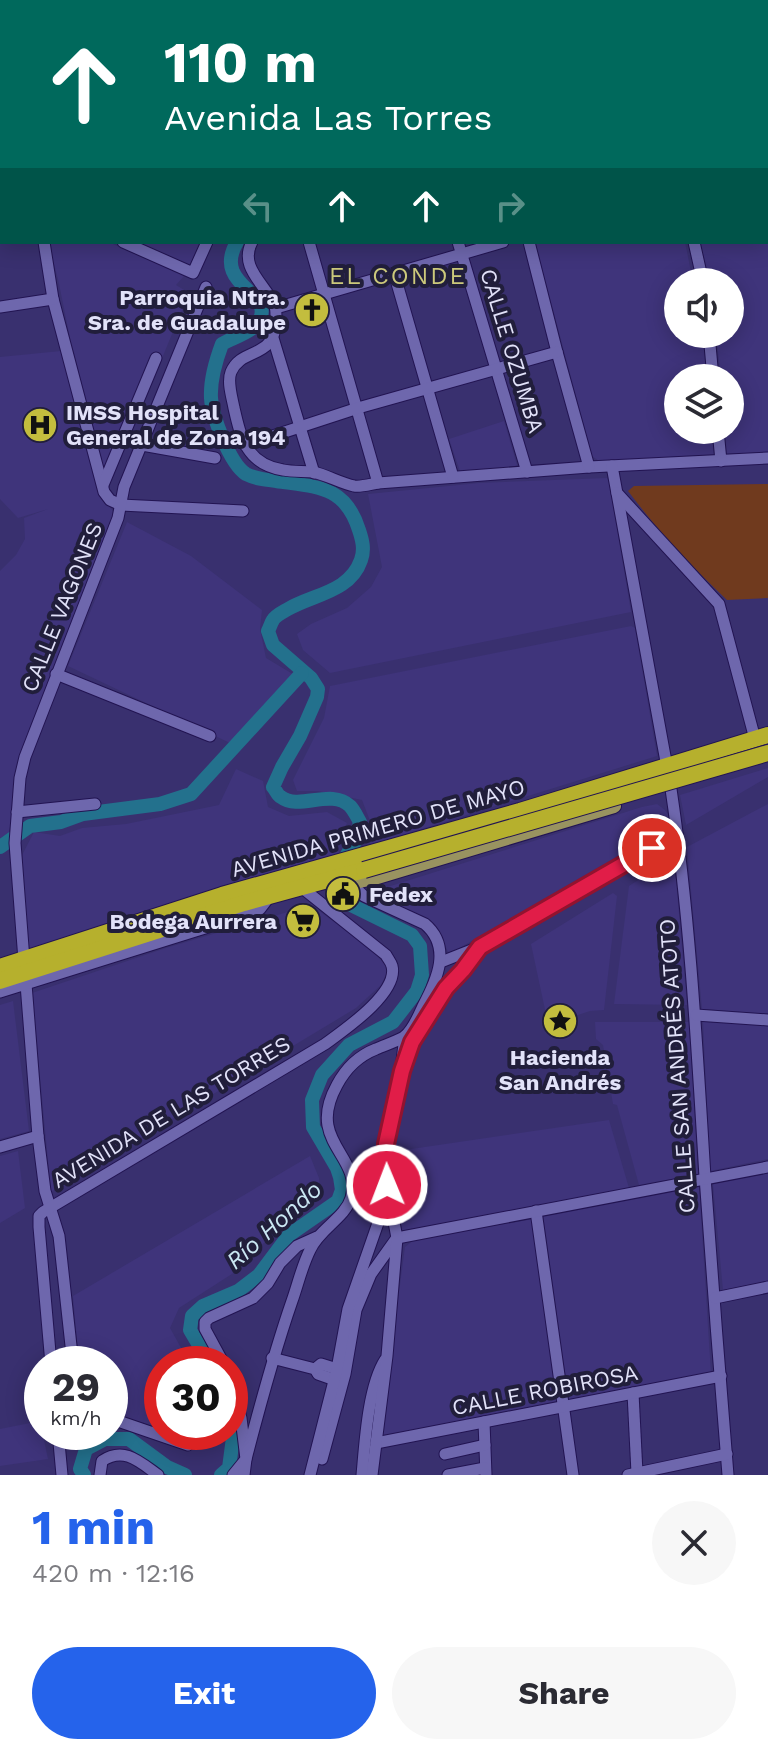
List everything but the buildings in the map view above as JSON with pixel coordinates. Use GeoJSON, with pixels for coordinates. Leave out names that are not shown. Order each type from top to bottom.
{"type":"FeatureCollection","features":[{"type":"Feature","properties":{"kind":"highway","name":"AVENIDA PRIMERO DE MAYO"},"geometry":{"type":"LineString","coordinates":[[0,967],[222,895],[520,811],[762,737]]}},
{"type":"Feature","properties":{"kind":"highway","name":"AVENIDA PRIMERO DE MAYO"},"geometry":{"type":"LineString","coordinates":[[0,981],[244,903],[768,756]]}},
{"type":"Feature","properties":{"kind":"highway"},"geometry":{"type":"LineString","coordinates":[[520,811],[530,820],[527,832]]}},
{"type":"Feature","properties":{"kind":"main road","name":"AVENIDA PRIMERO DE MAYO"},"geometry":{"type":"LineString","coordinates":[[330,880],[350,883],[374,878],[671,789],[768,756]]}},
{"type":"Feature","properties":{"kind":"street"},"geometry":{"type":"LineString","coordinates":[[44,244],[53,299],[104,492],[110,500],[121,505],[243,511]]}},
{"type":"Feature","properties":{"kind":"street"},"geometry":{"type":"LineString","coordinates":[[128,244],[193,273],[206,244]]}},
{"type":"Feature","properties":{"kind":"street"},"geometry":{"type":"LineString","coordinates":[[251,244],[248,250],[250,267],[276,308],[273,338],[314,473]]}},
{"type":"Feature","properties":{"kind":"street"},"geometry":{"type":"LineString","coordinates":[[310,244],[378,483]]}},
{"type":"Feature","properties":{"kind":"street"},"geometry":{"type":"LineString","coordinates":[[276,308],[394,273],[460,248],[489,244]]}},
{"type":"Feature","properties":{"kind":"street"},"geometry":{"type":"LineString","coordinates":[[530,244],[589,467]]}},
{"type":"Feature","properties":{"kind":"street"},"geometry":{"type":"LineString","coordinates":[[694,244],[700,268]]}},
{"type":"Feature","properties":{"kind":"street","name":"CALLE OZUMBA"},"geometry":{"type":"LineString","coordinates":[[460,248],[527,472]]}},
{"type":"Feature","properties":{"kind":"street"},"geometry":{"type":"LineString","coordinates":[[394,273],[453,477]]}},
{"type":"Feature","properties":{"kind":"street","name":"CALLE VAGONES"},"geometry":{"type":"LineString","coordinates":[[24,960],[15,837],[25,757],[118,518],[124,487],[206,287]]}},
{"type":"Feature","properties":{"kind":"street"},"geometry":{"type":"LineString","coordinates":[[0,307],[53,299]]}},
{"type":"Feature","properties":{"kind":"street"},"geometry":{"type":"LineString","coordinates":[[273,338],[265,347],[239,362],[230,376],[245,445],[250,454],[268,467],[314,473],[357,486],[589,467],[768,458]]}},
{"type":"Feature","properties":{"kind":"street"},"geometry":{"type":"LineString","coordinates":[[245,445],[358,408],[557,352]]}},
{"type":"Feature","properties":{"kind":"street"},"geometry":{"type":"LineString","coordinates":[[103,485],[156,358]]}},
{"type":"Feature","properties":{"kind":"street"},"geometry":{"type":"LineString","coordinates":[[719,444],[721,461]]}},
{"type":"Feature","properties":{"kind":"street"},"geometry":{"type":"LineString","coordinates":[[142,445],[215,458]]}},
{"type":"Feature","properties":{"kind":"street","name":"CALLE SAN ANDRÉS ATOTO"},"geometry":{"type":"LineString","coordinates":[[612,466],[674,806],[696,1015],[728,1475]]}},
{"type":"Feature","properties":{"kind":"street"},"geometry":{"type":"LineString","coordinates":[[617,493],[719,604],[762,737]]}},
{"type":"Feature","properties":{"kind":"street"},"geometry":{"type":"LineString","coordinates":[[56,674],[210,736]]}},
{"type":"Feature","properties":{"kind":"street"},"geometry":{"type":"LineString","coordinates":[[655,793],[674,806]]}},
{"type":"Feature","properties":{"kind":"street"},"geometry":{"type":"LineString","coordinates":[[17,812],[95,804]]}},
{"type":"Feature","properties":{"kind":"street"},"geometry":{"type":"LineString","coordinates":[[441,962],[480,947],[677,834]]}},
{"type":"Feature","properties":{"kind":"street"},"geometry":{"type":"LineString","coordinates":[[244,1475],[272,1358],[306,1258],[317,1237],[347,1208],[352,1191],[347,1165],[327,1127],[326,1118],[334,1091],[346,1069],[355,1061],[405,1036],[413,1027],[437,978],[441,962],[437,939],[425,924],[364,896],[350,883]]}},
{"type":"Feature","properties":{"kind":"street","name":"AVENIDA DE LAS TORRES"},"geometry":{"type":"LineString","coordinates":[[49,1346],[39,1216],[325,1044],[382,996],[391,980],[393,967],[386,955],[301,887]]}},
{"type":"Feature","properties":{"kind":"street","name":"AVENIDA PRIMERO DE MAYO"},"geometry":{"type":"LineString","coordinates":[[0,992],[253,913],[270,896]]}},
{"type":"Feature","properties":{"kind":"street"},"geometry":{"type":"LineString","coordinates":[[372,1475],[387,1356],[397,1238],[387,1185],[386,1144],[402,1071],[412,1042],[446,988],[480,947]]}},
{"type":"Feature","properties":{"kind":"street"},"geometry":{"type":"LineString","coordinates":[[26,984],[38,1136],[45,1191],[59,1236],[71,1346]]}},
{"type":"Feature","properties":{"kind":"street"},"geometry":{"type":"LineString","coordinates":[[696,1015],[768,1020]]}},
{"type":"Feature","properties":{"kind":"street"},"geometry":{"type":"LineString","coordinates":[[402,1071],[405,1036]]}},
{"type":"Feature","properties":{"kind":"street"},"geometry":{"type":"LineString","coordinates":[[0,1147],[38,1136]]}},
{"type":"Feature","properties":{"kind":"street"},"geometry":{"type":"LineString","coordinates":[[317,1475],[345,1374],[352,1310],[371,1274],[397,1238],[768,1167]]}},
{"type":"Feature","properties":{"kind":"street"},"geometry":{"type":"LineString","coordinates":[[536,1211],[573,1475]]}},
{"type":"Feature","properties":{"kind":"street"},"geometry":{"type":"LineString","coordinates":[[310,1475],[352,1310],[378,1223]]}},
{"type":"Feature","properties":{"kind":"street"},"geometry":{"type":"LineString","coordinates":[[214,1346],[205,1329],[205,1322],[253,1298],[289,1254],[304,1241],[317,1237]]}},
{"type":"Feature","properties":{"kind":"street"},"geometry":{"type":"LineString","coordinates":[[715,1298],[768,1287]]}},
{"type":"Feature","properties":{"kind":"street"},"geometry":{"type":"LineString","coordinates":[[362,1475],[376,1373],[387,1356]]}},
{"type":"Feature","properties":{"kind":"street"},"geometry":{"type":"LineString","coordinates":[[272,1358],[315,1369],[318,1374],[336,1374]]}},
{"type":"Feature","properties":{"kind":"street","name":"CALLE ROBIROSA"},"geometry":{"type":"LineString","coordinates":[[376,1443],[721,1376]]}},
{"type":"Feature","properties":{"kind":"street"},"geometry":{"type":"LineString","coordinates":[[633,1393],[632,1474],[727,1454]]}},
{"type":"Feature","properties":{"kind":"street"},"geometry":{"type":"LineString","coordinates":[[448,1475],[486,1471],[484,1422]]}},
{"type":"Feature","properties":{"kind":"street"},"geometry":{"type":"LineString","coordinates":[[445,1454],[485,1445]]}},
{"type":"Feature","properties":{"kind":"street"},"geometry":{"type":"LineString","coordinates":[[59,1450],[62,1475]]}},
{"type":"Feature","properties":{"kind":"street"},"geometry":{"type":"LineString","coordinates":[[233,1475],[246,1459],[245,1450]]}},
{"type":"Feature","properties":{"kind":"street"},"geometry":{"type":"LineString","coordinates":[[100,1475],[102,1461],[119,1454],[133,1456],[158,1475]]}},
{"type":"Feature","properties":{"kind":"shaded area"},"geometry":{"type":"Polygon","coordinates":[[[49,244],[113,244],[184,276],[176,285],[189,293],[112,479],[105,472],[49,244]]]}},
{"type":"Feature","properties":{"kind":"shaded area"},"geometry":{"type":"Polygon","coordinates":[[[142,244],[202,244],[192,267],[142,244]]]}},
{"type":"Feature","properties":{"kind":"shaded area"},"geometry":{"type":"Polygon","coordinates":[[[536,244],[685,244],[690,268],[664,268],[664,348],[705,348],[706,364],[664,364],[664,444],[714,444],[715,455],[599,461],[592,456],[536,244]]]}},
{"type":"Feature","properties":{"kind":"shaded area"},"geometry":{"type":"Polygon","coordinates":[[[700,244],[768,244],[768,452],[726,454],[725,444],[744,444],[744,364],[719,364],[718,348],[744,348],[744,268],[705,268],[700,244]]]}},
{"type":"Feature","properties":{"kind":"shaded area"},"geometry":{"type":"Polygon","coordinates":[[[61,351],[99,493],[115,514],[31,724],[22,754],[9,833],[0,838],[0,571],[16,555],[25,539],[24,518],[48,509],[18,518],[0,499],[0,357],[61,351]]]}},
{"type":"Feature","properties":{"kind":"shaded area"},"geometry":{"type":"Polygon","coordinates":[[[504,421],[517,465],[515,468],[460,471],[449,439],[504,421]]]}},
{"type":"Feature","properties":{"kind":"shaded area"},"geometry":{"type":"Polygon","coordinates":[[[607,478],[631,612],[330,673],[303,650],[297,634],[311,624],[347,608],[371,587],[382,567],[368,494],[479,483],[607,478]]]}},
{"type":"Feature","properties":{"kind":"shaded area"},"geometry":{"type":"Polygon","coordinates":[[[768,484],[768,598],[727,600],[675,548],[628,491],[634,486],[768,484]]]}},
{"type":"Feature","properties":{"kind":"shaded area"},"geometry":{"type":"Polygon","coordinates":[[[127,522],[191,556],[262,610],[260,629],[266,658],[296,676],[230,743],[68,666],[127,522]]]}},
{"type":"Feature","properties":{"kind":"shaded area"},"geometry":{"type":"Polygon","coordinates":[[[631,626],[635,628],[657,756],[370,845],[372,826],[362,800],[318,791],[297,791],[293,780],[324,718],[330,686],[631,626]]]}},
{"type":"Feature","properties":{"kind":"shaded area"},"geometry":{"type":"Polygon","coordinates":[[[768,768],[768,777],[686,825],[680,795],[768,768]]]}},
{"type":"Feature","properties":{"kind":"shaded area"},"geometry":{"type":"Polygon","coordinates":[[[236,769],[263,781],[268,807],[289,816],[327,812],[347,823],[337,846],[340,857],[27,954],[17,865],[34,832],[60,836],[82,828],[126,824],[219,805],[236,769]]]}},
{"type":"Feature","properties":{"kind":"shaded area"},"geometry":{"type":"Polygon","coordinates":[[[657,804],[672,821],[670,826],[449,954],[438,930],[365,894],[642,807],[657,804]]]}},
{"type":"Feature","properties":{"kind":"shaded area"},"geometry":{"type":"Polygon","coordinates":[[[768,804],[768,1014],[702,1009],[687,847],[768,804]]]}},
{"type":"Feature","properties":{"kind":"shaded area"},"geometry":{"type":"Polygon","coordinates":[[[674,857],[687,1005],[614,1004],[629,886],[674,857]]]}},
{"type":"Feature","properties":{"kind":"shaded area"},"geometry":{"type":"Polygon","coordinates":[[[613,893],[617,896],[604,1010],[590,1011],[560,1021],[555,1017],[547,1019],[531,944],[613,893]]]}},
{"type":"Feature","properties":{"kind":"shaded area"},"geometry":{"type":"Polygon","coordinates":[[[311,905],[370,948],[389,969],[381,985],[356,1008],[51,1192],[32,993],[166,948],[311,905]]]}},
{"type":"Feature","properties":{"kind":"shaded area"},"geometry":{"type":"Polygon","coordinates":[[[13,1001],[29,1131],[0,1139],[0,1005],[13,1001]]]}},
{"type":"Feature","properties":{"kind":"shaded area"},"geometry":{"type":"Polygon","coordinates":[[[703,1021],[768,1025],[768,1159],[710,1171],[703,1021]]]}},
{"type":"Feature","properties":{"kind":"shaded area"},"geometry":{"type":"Polygon","coordinates":[[[595,1022],[689,1022],[698,1174],[639,1185],[617,1105],[613,1104],[603,1045],[596,1039],[595,1022]]]}},
{"type":"Feature","properties":{"kind":"shaded area"},"geometry":{"type":"Polygon","coordinates":[[[609,1120],[629,1188],[401,1231],[391,1152],[609,1120]]]}},
{"type":"Feature","properties":{"kind":"shaded area"},"geometry":{"type":"Polygon","coordinates":[[[18,1151],[25,1208],[0,1223],[0,1156],[18,1151]]]}},
{"type":"Feature","properties":{"kind":"shaded area"},"geometry":{"type":"Polygon","coordinates":[[[310,1156],[319,1178],[320,1194],[235,1272],[179,1308],[170,1328],[180,1346],[144,1346],[144,1431],[128,1426],[128,1346],[77,1346],[73,1296],[310,1156]]]}},
{"type":"Feature","properties":{"kind":"shaded area"},"geometry":{"type":"Polygon","coordinates":[[[768,1173],[768,1281],[723,1290],[713,1184],[768,1173]]]}},
{"type":"Feature","properties":{"kind":"shaded area"},"geometry":{"type":"Polygon","coordinates":[[[699,1185],[711,1374],[569,1401],[543,1215],[699,1185]]]}},
{"type":"Feature","properties":{"kind":"shaded area"},"geometry":{"type":"Polygon","coordinates":[[[533,1219],[557,1401],[380,1437],[405,1247],[414,1240],[533,1219]]]}},
{"type":"Feature","properties":{"kind":"shaded area"},"geometry":{"type":"Polygon","coordinates":[[[24,1424],[24,1450],[46,1450],[48,1459],[0,1466],[0,1429],[24,1424]]]}},
{"type":"Feature","properties":{"kind":"waterway","name":"Río Hondo"},"geometry":{"type":"LineString","coordinates":[[236,244],[231,257],[232,270],[260,305],[262,314],[253,328],[222,344],[212,377],[211,398],[223,439],[246,474],[316,487],[337,496],[353,515],[362,541],[361,560],[349,579],[280,614],[268,631],[273,645],[311,678],[318,689],[300,736],[273,787],[288,801],[334,799],[350,806],[360,822],[355,842],[345,858]]}},
{"type":"Feature","properties":{"kind":"waterway"},"geometry":{"type":"LineString","coordinates":[[0,847],[30,826],[61,822],[83,814],[160,804],[191,794],[302,673]]}},
{"type":"Feature","properties":{"kind":"waterway","name":"Río Hondo"},"geometry":{"type":"LineString","coordinates":[[199,1346],[190,1330],[192,1316],[203,1306],[238,1291],[259,1275],[289,1235],[338,1201],[342,1190],[340,1177],[313,1127],[312,1100],[322,1075],[349,1045],[393,1022],[417,991],[422,975],[420,946],[412,935],[353,906],[344,897]]}},
{"type":"Feature","properties":{"kind":"waterway","name":"Río Hondo"},"geometry":{"type":"LineString","coordinates":[[84,1475],[80,1469],[86,1449],[105,1439],[129,1439],[167,1467],[185,1475]]}},
{"type":"Feature","properties":{"kind":"waterway","name":"Río Hondo"},"geometry":{"type":"LineString","coordinates":[[221,1475],[229,1468],[231,1450]]}},
{"type":"Feature","properties":{"kind":"place","name":"Parroquia Ntra. Sra. de Guadalupe"},"geometry":{"type":"Point","coordinates":[312,310]}},
{"type":"Feature","properties":{"kind":"place","name":"IMSS Hospital General de Zona 194"},"geometry":{"type":"Point","coordinates":[40,425]}},
{"type":"Feature","properties":{"kind":"place","name":"Fedex"},"geometry":{"type":"Point","coordinates":[343,894]}},
{"type":"Feature","properties":{"kind":"place","name":"Bodega Aurrera"},"geometry":{"type":"Point","coordinates":[303,921]}},
{"type":"Feature","properties":{"kind":"place","name":"Hacienda San Andrés"},"geometry":{"type":"Point","coordinates":[560,1021]}},
{"type":"Feature","properties":{"kind":"district","name":"EL CONDE"},"geometry":{"type":"Point","coordinates":[398,276]}},
{"type":"Feature","properties":{"kind":"route"},"geometry":{"type":"LineString","coordinates":[[387,1185],[386,1144],[402,1071],[412,1042],[446,988],[480,947],[652,848]]}}]}
